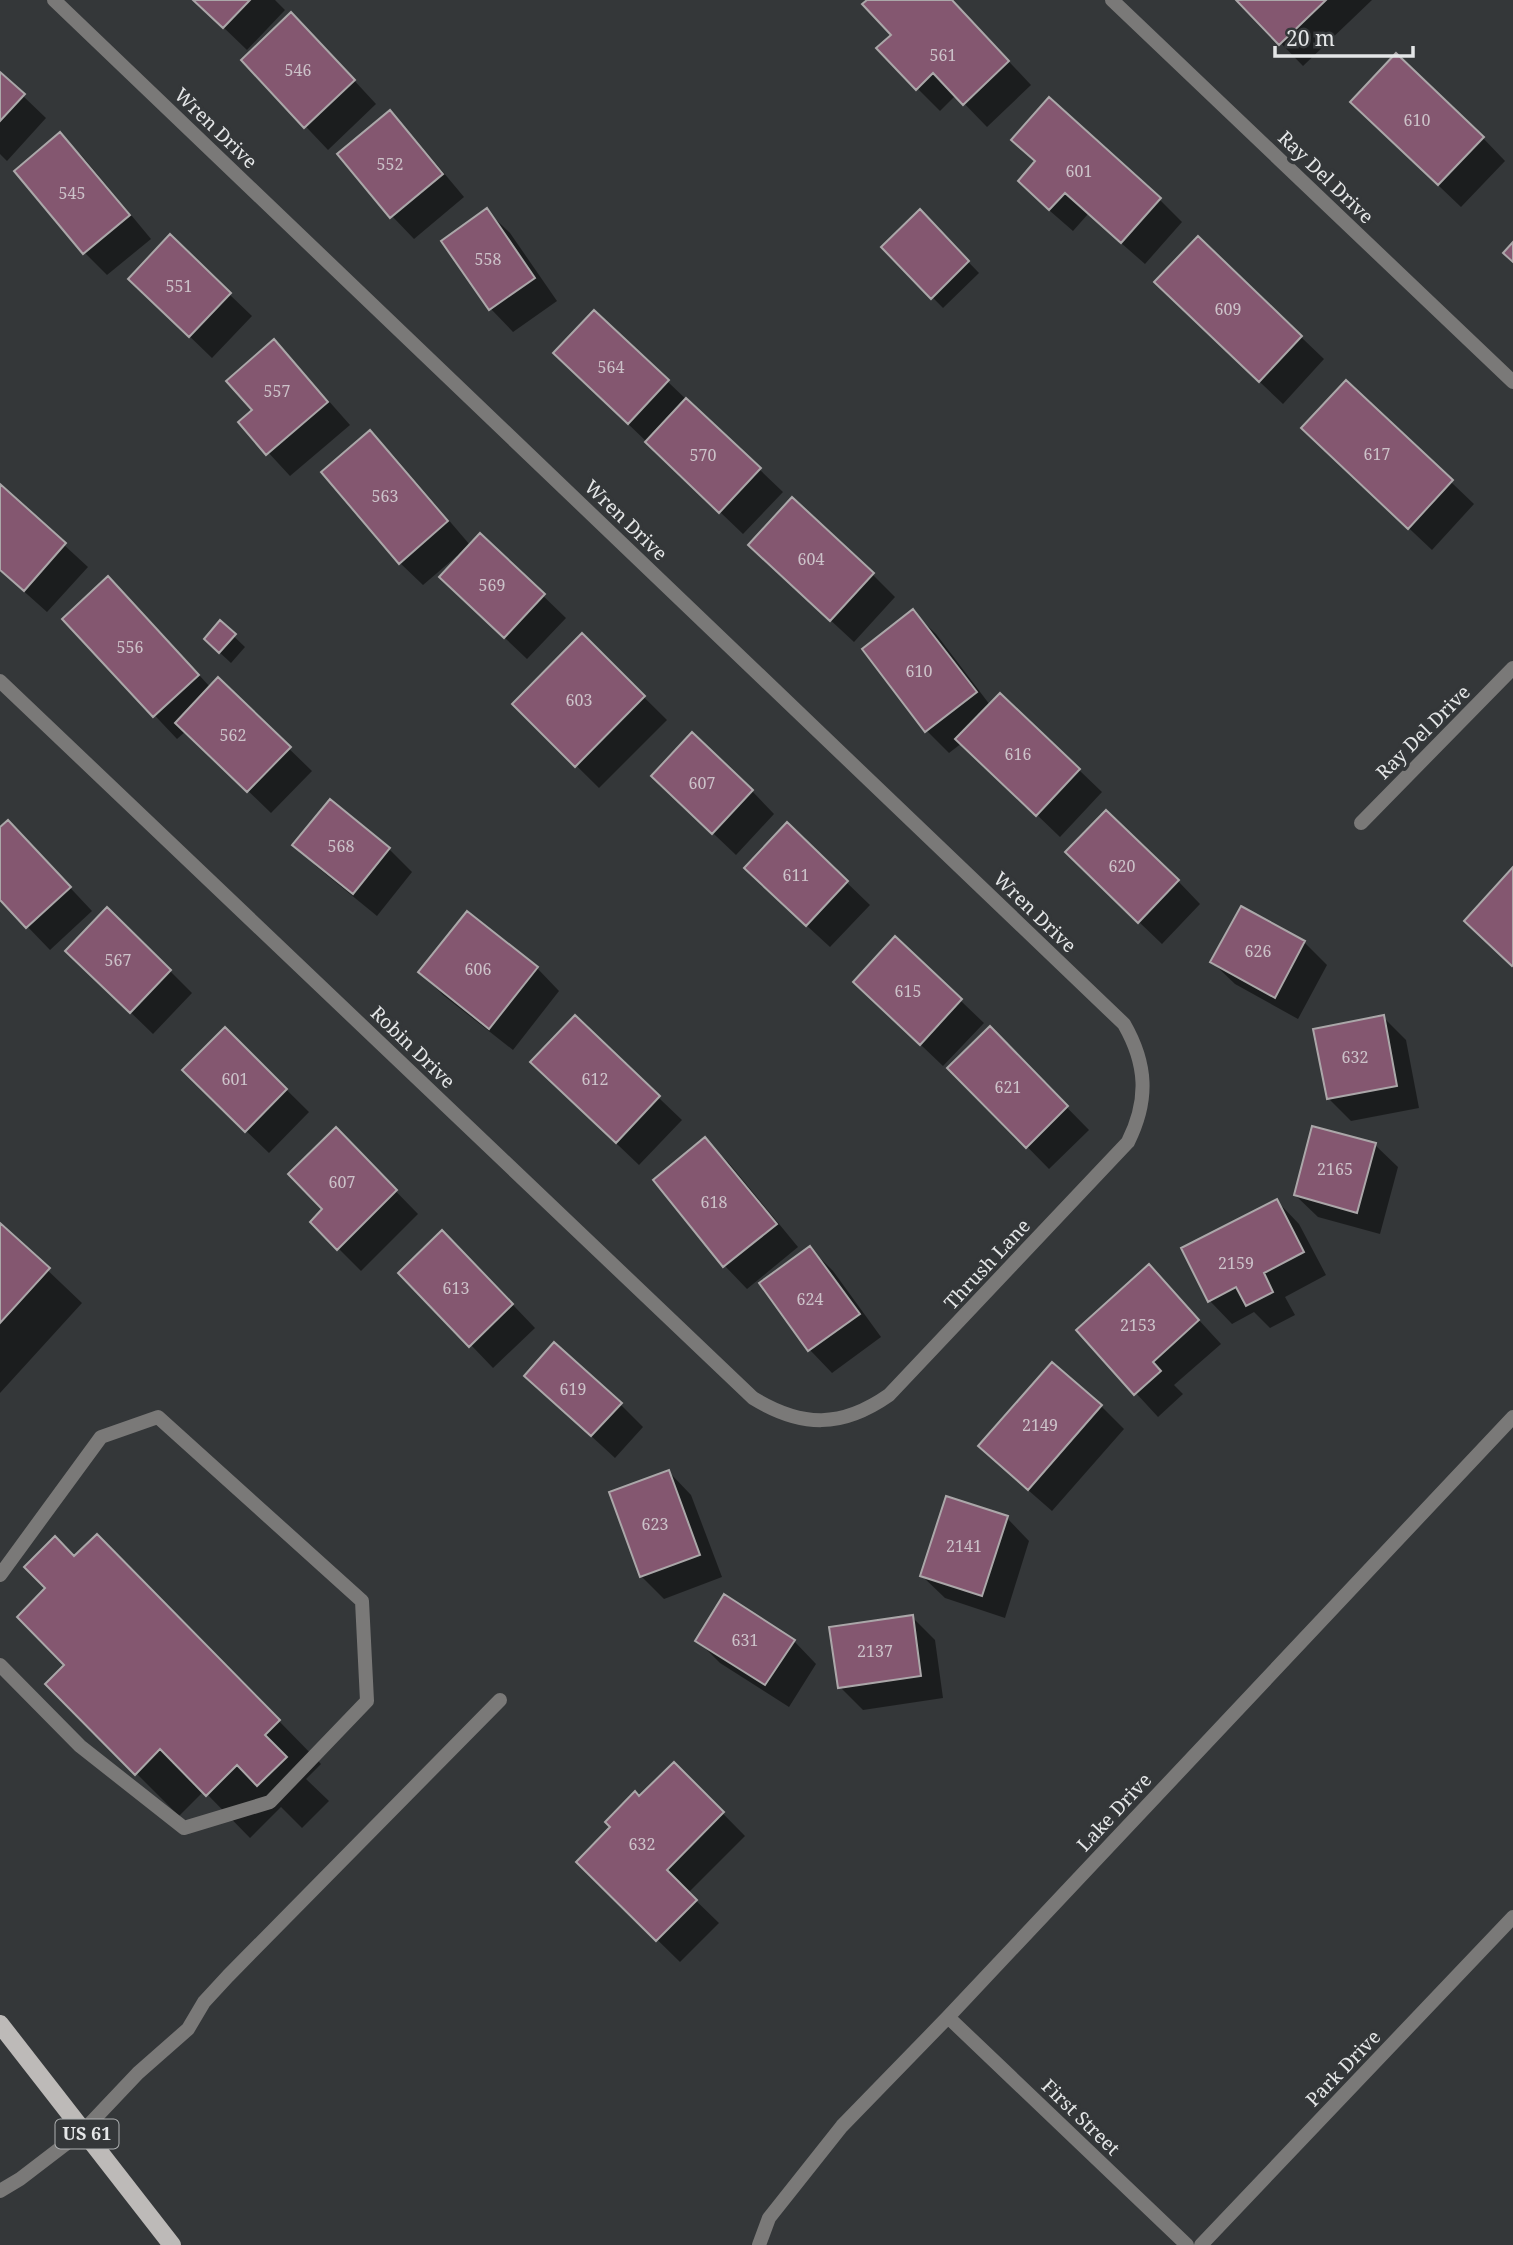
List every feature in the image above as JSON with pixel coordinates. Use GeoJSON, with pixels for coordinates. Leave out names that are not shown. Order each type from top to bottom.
{"type":"FeatureCollection","features":[{"type":"Feature","properties":{"kind":"main road","name":"US 61"},"geometry":{"type":"LineString","coordinates":[[0,2024],[172,2245]]}},
{"type":"Feature","properties":{"kind":"street","name":"Wren Drive"},"geometry":{"type":"LineString","coordinates":[[54,0],[1124,1024],[1139,1053],[1143,1085]]}},
{"type":"Feature","properties":{"kind":"street","name":"Ray Del Drive"},"geometry":{"type":"LineString","coordinates":[[1112,0],[1513,382]]}},
{"type":"Feature","properties":{"kind":"street","name":"Ray Del Drive"},"geometry":{"type":"LineString","coordinates":[[1361,823],[1513,668]]}},
{"type":"Feature","properties":{"kind":"street","name":"Robin Drive"},"geometry":{"type":"LineString","coordinates":[[0,681],[753,1398],[791,1417],[811,1420]]}},
{"type":"Feature","properties":{"kind":"street","name":"Thrush Lane"},"geometry":{"type":"LineString","coordinates":[[811,1420],[852,1416],[889,1395],[1128,1142],[1139,1116],[1143,1085]]}},
{"type":"Feature","properties":{"kind":"street"},"geometry":{"type":"LineString","coordinates":[[0,1575],[101,1437],[158,1417],[362,1601],[367,1701],[270,1802],[184,1828],[80,1746],[0,1665]]}},
{"type":"Feature","properties":{"kind":"street","name":"Lake Drive"},"geometry":{"type":"LineString","coordinates":[[759,2245],[769,2218],[842,2126],[1513,1417]]}},
{"type":"Feature","properties":{"kind":"street"},"geometry":{"type":"LineString","coordinates":[[0,2190],[20,2179],[84,2130],[138,2073],[188,2029],[204,2002],[228,1976],[500,1700]]}},
{"type":"Feature","properties":{"kind":"street","name":"Park Drive"},"geometry":{"type":"LineString","coordinates":[[1201,2245],[1513,1917]]}},
{"type":"Feature","properties":{"kind":"street","name":"First Street"},"geometry":{"type":"LineString","coordinates":[[948,2017],[1187,2245]]}},
{"type":"Feature","properties":{"kind":"building"},"geometry":{"type":"Polygon","coordinates":[[[193,0],[250,0],[223,28],[193,0]]]}},
{"type":"Feature","properties":{"kind":"building"},"geometry":{"type":"Polygon","coordinates":[[[867,0],[952,0],[1009,61],[963,105],[933,73],[916,90],[876,48],[891,35],[862,4],[867,0]]]}},
{"type":"Feature","properties":{"kind":"building"},"geometry":{"type":"Polygon","coordinates":[[[1236,0],[1326,0],[1279,45],[1236,0]]]}},
{"type":"Feature","properties":{"kind":"building"},"geometry":{"type":"Polygon","coordinates":[[[291,12],[355,80],[304,128],[241,60],[291,12]]]}},
{"type":"Feature","properties":{"kind":"building"},"geometry":{"type":"Polygon","coordinates":[[[1396,53],[1484,137],[1438,185],[1350,102],[1396,53]]]}},
{"type":"Feature","properties":{"kind":"building"},"geometry":{"type":"Polygon","coordinates":[[[0,72],[25,94],[0,121],[0,72]]]}},
{"type":"Feature","properties":{"kind":"building"},"geometry":{"type":"Polygon","coordinates":[[[1049,97],[1161,198],[1121,243],[1065,193],[1049,210],[1018,181],[1035,161],[1011,140],[1049,97]]]}},
{"type":"Feature","properties":{"kind":"building"},"geometry":{"type":"Polygon","coordinates":[[[390,110],[443,174],[390,218],[337,154],[390,110]]]}},
{"type":"Feature","properties":{"kind":"building"},"geometry":{"type":"Polygon","coordinates":[[[60,132],[130,215],[83,254],[14,171],[60,132]]]}},
{"type":"Feature","properties":{"kind":"building"},"geometry":{"type":"Polygon","coordinates":[[[487,208],[535,278],[489,310],[441,241],[487,208]]]}},
{"type":"Feature","properties":{"kind":"building"},"geometry":{"type":"Polygon","coordinates":[[[920,209],[969,261],[931,299],[881,247],[920,209]]]}},
{"type":"Feature","properties":{"kind":"building"},"geometry":{"type":"Polygon","coordinates":[[[170,234],[231,293],[189,337],[128,279],[170,234]]]}},
{"type":"Feature","properties":{"kind":"building"},"geometry":{"type":"Polygon","coordinates":[[[1198,236],[1302,336],[1259,382],[1154,282],[1198,236]]]}},
{"type":"Feature","properties":{"kind":"building"},"geometry":{"type":"Polygon","coordinates":[[[1513,242],[1513,262],[1503,253],[1513,242]]]}},
{"type":"Feature","properties":{"kind":"building"},"geometry":{"type":"Polygon","coordinates":[[[594,310],[669,380],[628,424],[553,353],[594,310]]]}},
{"type":"Feature","properties":{"kind":"building"},"geometry":{"type":"Polygon","coordinates":[[[274,339],[328,402],[266,455],[238,422],[252,410],[226,381],[274,339]]]}},
{"type":"Feature","properties":{"kind":"building"},"geometry":{"type":"Polygon","coordinates":[[[1346,380],[1453,480],[1408,529],[1301,428],[1346,380]]]}},
{"type":"Feature","properties":{"kind":"building"},"geometry":{"type":"Polygon","coordinates":[[[686,398],[761,468],[719,513],[645,442],[686,398]]]}},
{"type":"Feature","properties":{"kind":"building"},"geometry":{"type":"Polygon","coordinates":[[[370,430],[448,521],[399,564],[321,472],[370,430]]]}},
{"type":"Feature","properties":{"kind":"building"},"geometry":{"type":"Polygon","coordinates":[[[0,484],[66,543],[24,591],[0,570],[0,484]]]}},
{"type":"Feature","properties":{"kind":"building"},"geometry":{"type":"Polygon","coordinates":[[[792,497],[874,573],[830,621],[748,545],[792,497]]]}},
{"type":"Feature","properties":{"kind":"building"},"geometry":{"type":"Polygon","coordinates":[[[480,533],[545,594],[504,638],[439,577],[480,533]]]}},
{"type":"Feature","properties":{"kind":"building"},"geometry":{"type":"Polygon","coordinates":[[[108,576],[199,675],[153,717],[62,619],[108,576]]]}},
{"type":"Feature","properties":{"kind":"building"},"geometry":{"type":"Polygon","coordinates":[[[913,609],[977,692],[925,732],[862,649],[913,609]]]}},
{"type":"Feature","properties":{"kind":"building"},"geometry":{"type":"Polygon","coordinates":[[[220,620],[236,634],[219,653],[204,639],[220,620]]]}},
{"type":"Feature","properties":{"kind":"building"},"geometry":{"type":"Polygon","coordinates":[[[582,633],[645,696],[575,767],[512,704],[582,633]]]}},
{"type":"Feature","properties":{"kind":"building"},"geometry":{"type":"Polygon","coordinates":[[[218,677],[291,747],[247,792],[175,723],[218,677]]]}},
{"type":"Feature","properties":{"kind":"building"},"geometry":{"type":"Polygon","coordinates":[[[1000,693],[1080,769],[1036,816],[955,739],[1000,693]]]}},
{"type":"Feature","properties":{"kind":"building"},"geometry":{"type":"Polygon","coordinates":[[[692,732],[753,790],[712,834],[651,776],[692,732]]]}},
{"type":"Feature","properties":{"kind":"building"},"geometry":{"type":"Polygon","coordinates":[[[330,799],[390,848],[353,894],[292,845],[330,799]]]}},
{"type":"Feature","properties":{"kind":"building"},"geometry":{"type":"Polygon","coordinates":[[[1106,810],[1179,880],[1138,923],[1065,852],[1106,810]]]}},
{"type":"Feature","properties":{"kind":"building"},"geometry":{"type":"Polygon","coordinates":[[[8,820],[71,887],[26,928],[0,900],[0,827],[8,820]]]}},
{"type":"Feature","properties":{"kind":"building"},"geometry":{"type":"Polygon","coordinates":[[[787,822],[848,881],[806,926],[744,868],[787,822]]]}},
{"type":"Feature","properties":{"kind":"building"},"geometry":{"type":"Polygon","coordinates":[[[1513,867],[1513,965],[1512,966],[1464,921],[1513,867]]]}},
{"type":"Feature","properties":{"kind":"building"},"geometry":{"type":"Polygon","coordinates":[[[1241,906],[1305,941],[1275,998],[1210,962],[1241,906]]]}},
{"type":"Feature","properties":{"kind":"building"},"geometry":{"type":"Polygon","coordinates":[[[107,907],[171,970],[130,1013],[65,951],[107,907]]]}},
{"type":"Feature","properties":{"kind":"building"},"geometry":{"type":"Polygon","coordinates":[[[467,911],[538,967],[489,1029],[418,972],[467,911]]]}},
{"type":"Feature","properties":{"kind":"building"},"geometry":{"type":"Polygon","coordinates":[[[895,936],[962,999],[920,1045],[853,982],[895,936]]]}},
{"type":"Feature","properties":{"kind":"building"},"geometry":{"type":"Polygon","coordinates":[[[575,1015],[660,1096],[616,1143],[530,1062],[575,1015]]]}},
{"type":"Feature","properties":{"kind":"building"},"geometry":{"type":"Polygon","coordinates":[[[1384,1015],[1397,1086],[1327,1099],[1313,1029],[1384,1015]]]}},
{"type":"Feature","properties":{"kind":"building"},"geometry":{"type":"Polygon","coordinates":[[[990,1026],[1068,1106],[1026,1148],[947,1068],[990,1026]]]}},
{"type":"Feature","properties":{"kind":"building"},"geometry":{"type":"Polygon","coordinates":[[[225,1027],[287,1089],[245,1132],[182,1070],[225,1027]]]}},
{"type":"Feature","properties":{"kind":"building"},"geometry":{"type":"Polygon","coordinates":[[[1312,1126],[1376,1143],[1357,1213],[1294,1195],[1312,1126]]]}},
{"type":"Feature","properties":{"kind":"building"},"geometry":{"type":"Polygon","coordinates":[[[336,1127],[397,1190],[337,1250],[310,1222],[322,1209],[288,1174],[336,1127]]]}},
{"type":"Feature","properties":{"kind":"building"},"geometry":{"type":"Polygon","coordinates":[[[705,1137],[777,1224],[723,1267],[653,1180],[705,1137]]]}},
{"type":"Feature","properties":{"kind":"building"},"geometry":{"type":"Polygon","coordinates":[[[1277,1199],[1304,1252],[1264,1273],[1273,1292],[1246,1306],[1236,1287],[1208,1302],[1181,1248],[1277,1199]]]}},
{"type":"Feature","properties":{"kind":"building"},"geometry":{"type":"Polygon","coordinates":[[[0,1223],[50,1268],[0,1323],[0,1223]]]}},
{"type":"Feature","properties":{"kind":"building"},"geometry":{"type":"Polygon","coordinates":[[[442,1230],[513,1304],[469,1347],[398,1273],[442,1230]]]}},
{"type":"Feature","properties":{"kind":"building"},"geometry":{"type":"Polygon","coordinates":[[[810,1246],[860,1314],[808,1351],[759,1283],[810,1246]]]}},
{"type":"Feature","properties":{"kind":"building"},"geometry":{"type":"Polygon","coordinates":[[[1149,1264],[1199,1320],[1153,1362],[1161,1371],[1134,1395],[1076,1330],[1149,1264]]]}},
{"type":"Feature","properties":{"kind":"building"},"geometry":{"type":"Polygon","coordinates":[[[554,1342],[622,1403],[591,1436],[524,1376],[554,1342]]]}},
{"type":"Feature","properties":{"kind":"building"},"geometry":{"type":"Polygon","coordinates":[[[1052,1362],[1102,1405],[1028,1490],[978,1446],[1052,1362]]]}},
{"type":"Feature","properties":{"kind":"building"},"geometry":{"type":"Polygon","coordinates":[[[669,1470],[700,1555],[640,1577],[609,1492],[669,1470]]]}},
{"type":"Feature","properties":{"kind":"building"},"geometry":{"type":"Polygon","coordinates":[[[946,1496],[1008,1516],[982,1596],[920,1576],[946,1496]]]}},
{"type":"Feature","properties":{"kind":"building"},"geometry":{"type":"Polygon","coordinates":[[[97,1534],[280,1720],[265,1735],[287,1757],[257,1786],[237,1765],[206,1796],[160,1749],[135,1775],[45,1684],[64,1665],[17,1617],[45,1588],[24,1567],[55,1536],[74,1556],[97,1534]]]}},
{"type":"Feature","properties":{"kind":"building"},"geometry":{"type":"Polygon","coordinates":[[[724,1594],[795,1640],[765,1685],[695,1641],[724,1594]]]}},
{"type":"Feature","properties":{"kind":"building"},"geometry":{"type":"Polygon","coordinates":[[[913,1615],[921,1676],[838,1688],[829,1627],[913,1615]]]}},
{"type":"Feature","properties":{"kind":"building"},"geometry":{"type":"Polygon","coordinates":[[[674,1762],[724,1812],[667,1870],[697,1900],[656,1941],[576,1862],[610,1827],[605,1822],[635,1791],[639,1796],[674,1762]]]}}]}
